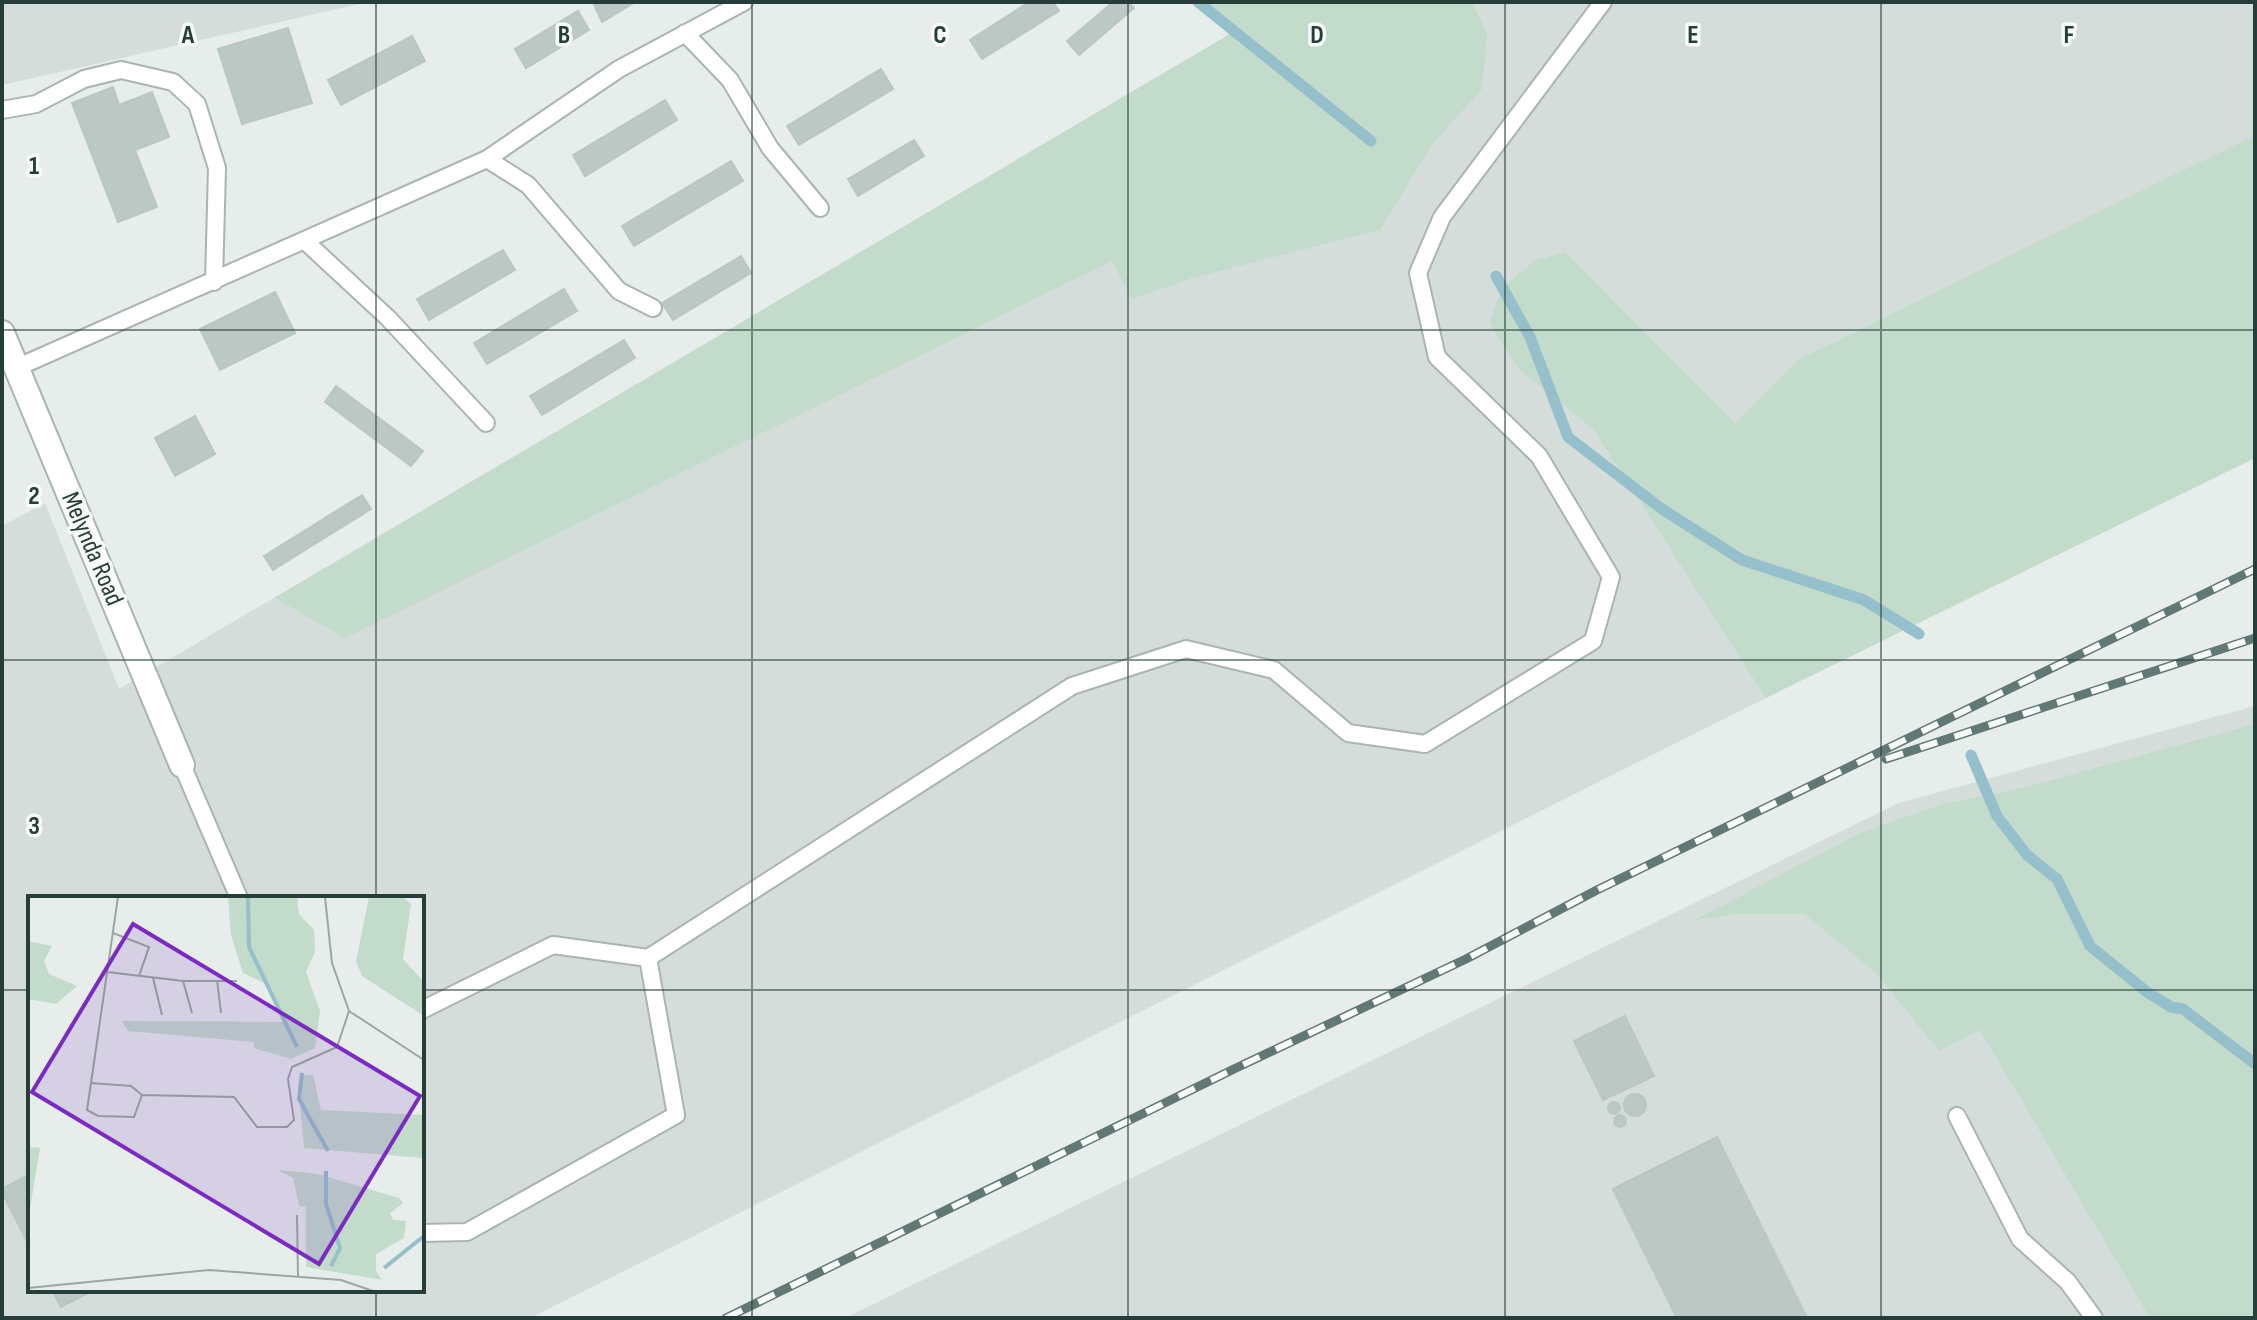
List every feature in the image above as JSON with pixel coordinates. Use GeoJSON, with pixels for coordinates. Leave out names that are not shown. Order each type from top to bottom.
{"type":"FeatureCollection","features":[{"type":"Feature","properties":{"kind":"street","name":"Melynda Road"},"geometry":{"type":"LineString","coordinates":[[2,333],[182,765]]}},
{"type":"Feature","properties":{"kind":"lane"},"geometry":{"type":"LineString","coordinates":[[16,368],[487,159],[619,69],[744,2]]}},
{"type":"Feature","properties":{"kind":"lane"},"geometry":{"type":"LineString","coordinates":[[424,1009],[553,945],[648,958],[1072,686],[1186,649],[1274,670],[1348,733],[1425,744],[1593,641],[1611,577],[1539,456],[1437,357],[1418,273],[1442,217],[1603,2]]}},
{"type":"Feature","properties":{"kind":"lane"},"geometry":{"type":"LineString","coordinates":[[685,33],[730,80],[770,148],[820,208]]}},
{"type":"Feature","properties":{"kind":"lane"},"geometry":{"type":"LineString","coordinates":[[2,110],[36,104],[84,79],[121,70],[173,82],[197,104],[217,168],[214,282]]}},
{"type":"Feature","properties":{"kind":"lane"},"geometry":{"type":"LineString","coordinates":[[487,159],[528,185],[619,291],[653,308]]}},
{"type":"Feature","properties":{"kind":"lane"},"geometry":{"type":"LineString","coordinates":[[305,241],[388,318],[486,423]]}},
{"type":"Feature","properties":{"kind":"lane"},"geometry":{"type":"LineString","coordinates":[[182,765],[238,896]]}},
{"type":"Feature","properties":{"kind":"lane"},"geometry":{"type":"LineString","coordinates":[[424,1233],[467,1232],[676,1115],[648,958]]}},
{"type":"Feature","properties":{"kind":"lane"},"geometry":{"type":"LineString","coordinates":[[1957,1116],[2020,1239],[2068,1282],[2094,1318]]}},
{"type":"Feature","properties":{"kind":"shaded area"},"geometry":{"type":"Polygon","coordinates":[[[2,2],[368,2],[2,85],[2,2]]]}},
{"type":"Feature","properties":{"kind":"shaded area"},"geometry":{"type":"Polygon","coordinates":[[[1198,2],[2255,2],[2255,308],[1830,629],[1766,698],[530,1318],[2,1318],[2,526],[45,503],[119,689],[1235,31],[1198,2]]]}},
{"type":"Feature","properties":{"kind":"shaded area"},"geometry":{"type":"Polygon","coordinates":[[[2255,706],[2255,1318],[845,1318],[1899,803],[2255,706]]]}},
{"type":"Feature","properties":{"kind":"green space"},"geometry":{"type":"Polygon","coordinates":[[[1198,2],[1472,2],[1487,34],[1482,89],[1430,147],[1380,230],[1192,278],[1132,299],[1112,261],[345,638],[275,598],[1235,31],[1198,2]]]}},
{"type":"Feature","properties":{"kind":"green space"},"geometry":{"type":"Polygon","coordinates":[[[2255,135],[2255,458],[1766,698],[1594,430],[1517,367],[1490,323],[1502,288],[1534,261],[1565,252],[1735,423],[1798,360],[2255,135]]]}},
{"type":"Feature","properties":{"kind":"green space"},"geometry":{"type":"Polygon","coordinates":[[[2255,724],[2255,1318],[2150,1318],[1980,1030],[1939,1051],[1877,974],[1805,914],[1736,914],[1695,920],[1860,833],[1940,805],[2027,787],[2255,724]]]}},
{"type":"Feature","properties":{"kind":"building"},"geometry":{"type":"Polygon","coordinates":[[[593,2],[635,2],[602,22],[593,2]]]}},
{"type":"Feature","properties":{"kind":"building"},"geometry":{"type":"Polygon","coordinates":[[[1029,2],[1053,2],[1059,11],[982,59],[970,40],[1029,2]]]}},
{"type":"Feature","properties":{"kind":"building"},"geometry":{"type":"Polygon","coordinates":[[[1113,2],[1128,2],[1134,8],[1079,55],[1067,41],[1113,2]]]}},
{"type":"Feature","properties":{"kind":"building"},"geometry":{"type":"Polygon","coordinates":[[[578,11],[589,30],[526,68],[515,49],[578,11]]]}},
{"type":"Feature","properties":{"kind":"building"},"geometry":{"type":"Polygon","coordinates":[[[288,28],[312,103],[242,124],[218,49],[288,28]]]}},
{"type":"Feature","properties":{"kind":"building"},"geometry":{"type":"Polygon","coordinates":[[[412,36],[425,61],[341,105],[328,80],[412,36]]]}},
{"type":"Feature","properties":{"kind":"building"},"geometry":{"type":"Polygon","coordinates":[[[881,69],[893,89],[799,145],[787,126],[881,69]]]}},
{"type":"Feature","properties":{"kind":"building"},"geometry":{"type":"Polygon","coordinates":[[[113,87],[119,105],[152,92],[169,137],[135,150],[157,207],[118,222],[72,103],[113,87]]]}},
{"type":"Feature","properties":{"kind":"building"},"geometry":{"type":"Polygon","coordinates":[[[665,100],[677,120],[585,176],[573,155],[665,100]]]}},
{"type":"Feature","properties":{"kind":"building"},"geometry":{"type":"Polygon","coordinates":[[[914,140],[924,156],[858,196],[848,179],[914,140]]]}},
{"type":"Feature","properties":{"kind":"building"},"geometry":{"type":"Polygon","coordinates":[[[731,161],[743,181],[634,246],[622,226],[731,161]]]}},
{"type":"Feature","properties":{"kind":"building"},"geometry":{"type":"Polygon","coordinates":[[[503,250],[515,270],[429,320],[417,299],[503,250]]]}},
{"type":"Feature","properties":{"kind":"building"},"geometry":{"type":"Polygon","coordinates":[[[741,256],[751,273],[673,320],[662,303],[741,256]]]}},
{"type":"Feature","properties":{"kind":"building"},"geometry":{"type":"Polygon","coordinates":[[[564,289],[577,311],[487,364],[474,343],[564,289]]]}},
{"type":"Feature","properties":{"kind":"building"},"geometry":{"type":"Polygon","coordinates":[[[275,292],[295,333],[220,370],[200,329],[275,292]]]}},
{"type":"Feature","properties":{"kind":"building"},"geometry":{"type":"Polygon","coordinates":[[[624,340],[635,358],[542,415],[530,396],[624,340]]]}},
{"type":"Feature","properties":{"kind":"building"},"geometry":{"type":"Polygon","coordinates":[[[336,386],[423,451],[411,466],[325,402],[336,386]]]}},
{"type":"Feature","properties":{"kind":"building"},"geometry":{"type":"Polygon","coordinates":[[[195,416],[215,454],[175,476],[155,438],[195,416]]]}},
{"type":"Feature","properties":{"kind":"building"},"geometry":{"type":"Polygon","coordinates":[[[362,495],[371,509],[273,570],[264,556],[362,495]]]}},
{"type":"Feature","properties":{"kind":"building"},"geometry":{"type":"Polygon","coordinates":[[[1625,1016],[1654,1076],[1603,1100],[1574,1041],[1625,1016]]]}},
{"type":"Feature","properties":{"kind":"building"},"geometry":{"type":"Polygon","coordinates":[[[1635,1094],[1643,1097],[1646,1105],[1643,1113],[1635,1116],[1627,1113],[1624,1105],[1627,1097],[1635,1094]]]}},
{"type":"Feature","properties":{"kind":"building"},"geometry":{"type":"Polygon","coordinates":[[[1614,1102],[1620,1108],[1614,1114],[1608,1108],[1614,1102]]]}},
{"type":"Feature","properties":{"kind":"building"},"geometry":{"type":"Polygon","coordinates":[[[1620,1115],[1626,1121],[1620,1127],[1614,1121],[1620,1115]]]}},
{"type":"Feature","properties":{"kind":"building"},"geometry":{"type":"Polygon","coordinates":[[[1717,1137],[1807,1318],[1677,1318],[1613,1189],[1717,1137]]]}},
{"type":"Feature","properties":{"kind":"building"},"geometry":{"type":"Polygon","coordinates":[[[28,1175],[28,1243],[2,1192],[2,1189],[28,1175]]]}},
{"type":"Feature","properties":{"kind":"building"},"geometry":{"type":"Polygon","coordinates":[[[53,1292],[90,1292],[61,1307],[53,1292]]]}},
{"type":"Feature","properties":{"kind":"waterway"},"geometry":{"type":"LineString","coordinates":[[1198,2],[1371,141]]}},
{"type":"Feature","properties":{"kind":"waterway"},"geometry":{"type":"LineString","coordinates":[[1496,276],[1530,337],[1568,437],[1662,509],[1742,560],[1864,600],[1919,634]]}},
{"type":"Feature","properties":{"kind":"waterway"},"geometry":{"type":"LineString","coordinates":[[1971,755],[1997,816],[2027,855],[2057,879],[2090,946],[2147,992],[2171,1007],[2183,1009],[2255,1064]]}},
{"type":"Feature","properties":{"kind":"railway"},"geometry":{"type":"LineString","coordinates":[[726,1318],[1466,959],[1597,890],[2255,569]]}},
{"type":"Feature","properties":{"kind":"railway"},"geometry":{"type":"LineString","coordinates":[[1886,759],[2255,638]]}}]}
